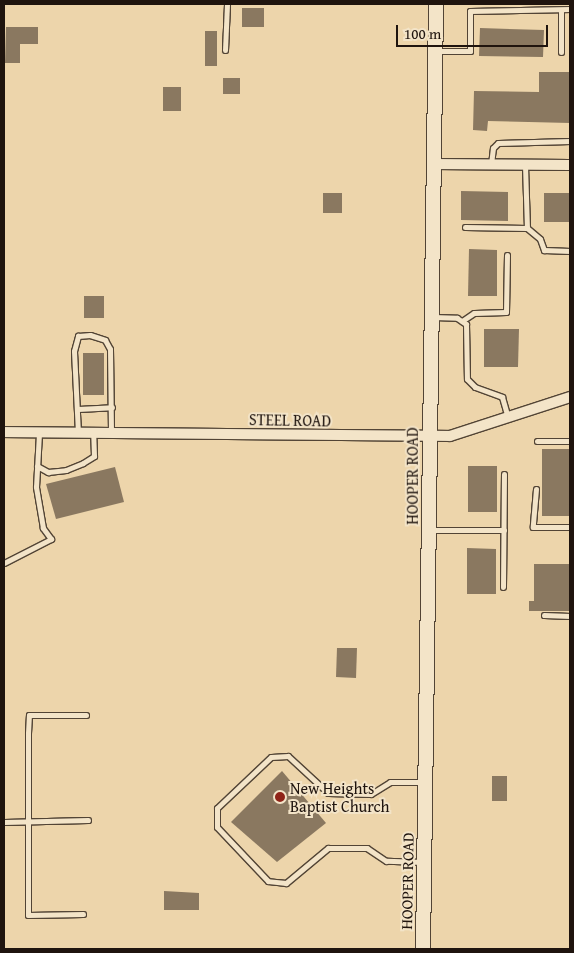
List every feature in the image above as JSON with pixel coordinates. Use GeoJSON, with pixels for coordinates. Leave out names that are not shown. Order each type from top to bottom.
{"type":"FeatureCollection","features":[{"type":"Feature","properties":{"kind":"street","name":"HOOPER ROAD"},"geometry":{"type":"LineString","coordinates":[[423,949],[436,4]]}},
{"type":"Feature","properties":{"kind":"street"},"geometry":{"type":"LineString","coordinates":[[434,164],[570,164]]}},
{"type":"Feature","properties":{"kind":"street","name":"STEEL ROAD"},"geometry":{"type":"LineString","coordinates":[[4,432],[450,436],[570,397]]}},
{"type":"Feature","properties":{"kind":"lane"},"geometry":{"type":"LineString","coordinates":[[225,50],[228,4]]}},
{"type":"Feature","properties":{"kind":"lane"},"geometry":{"type":"LineString","coordinates":[[435,51],[470,51],[470,11],[561,11],[570,8]]}},
{"type":"Feature","properties":{"kind":"lane"},"geometry":{"type":"LineString","coordinates":[[561,11],[561,52]]}},
{"type":"Feature","properties":{"kind":"lane"},"geometry":{"type":"LineString","coordinates":[[490,164],[493,148],[498,143],[570,141]]}},
{"type":"Feature","properties":{"kind":"lane"},"geometry":{"type":"LineString","coordinates":[[524,164],[526,228]]}},
{"type":"Feature","properties":{"kind":"lane"},"geometry":{"type":"LineString","coordinates":[[466,227],[526,228],[540,239],[544,250],[570,251]]}},
{"type":"Feature","properties":{"kind":"lane"},"geometry":{"type":"LineString","coordinates":[[432,317],[462,321],[474,313],[506,312],[507,256]]}},
{"type":"Feature","properties":{"kind":"lane"},"geometry":{"type":"LineString","coordinates":[[462,321],[467,328],[467,379],[475,387],[502,397],[508,418]]}},
{"type":"Feature","properties":{"kind":"lane"},"geometry":{"type":"LineString","coordinates":[[78,433],[74,350],[78,336],[90,335],[105,340],[110,350],[111,433]]}},
{"type":"Feature","properties":{"kind":"lane"},"geometry":{"type":"LineString","coordinates":[[78,409],[112,407]]}},
{"type":"Feature","properties":{"kind":"lane"},"geometry":{"type":"LineString","coordinates":[[4,563],[51,539],[41,522],[37,466],[39,432]]}},
{"type":"Feature","properties":{"kind":"lane"},"geometry":{"type":"LineString","coordinates":[[37,466],[48,472],[66,470],[83,463],[94,456],[93,433]]}},
{"type":"Feature","properties":{"kind":"lane"},"geometry":{"type":"LineString","coordinates":[[537,441],[570,440]]}},
{"type":"Feature","properties":{"kind":"lane"},"geometry":{"type":"LineString","coordinates":[[504,474],[504,587]]}},
{"type":"Feature","properties":{"kind":"lane"},"geometry":{"type":"LineString","coordinates":[[536,489],[533,527],[570,527]]}},
{"type":"Feature","properties":{"kind":"lane"},"geometry":{"type":"LineString","coordinates":[[429,530],[504,530]]}},
{"type":"Feature","properties":{"kind":"lane"},"geometry":{"type":"LineString","coordinates":[[544,615],[570,616]]}},
{"type":"Feature","properties":{"kind":"lane"},"geometry":{"type":"LineString","coordinates":[[82,914],[28,915],[29,715],[86,715]]}},
{"type":"Feature","properties":{"kind":"lane"},"geometry":{"type":"LineString","coordinates":[[424,862],[386,861],[367,848],[328,848],[286,883],[268,881],[217,827],[217,808],[271,757],[288,756],[328,793],[371,794],[390,782],[426,782]]}},
{"type":"Feature","properties":{"kind":"lane"},"geometry":{"type":"LineString","coordinates":[[4,822],[88,820]]}},
{"type":"Feature","properties":{"kind":"building"},"geometry":{"type":"Polygon","coordinates":[[[242,8],[264,8],[264,27],[242,27],[242,8]]]}},
{"type":"Feature","properties":{"kind":"building"},"geometry":{"type":"Polygon","coordinates":[[[6,27],[38,27],[38,44],[20,44],[20,63],[5,63],[6,27]]]}},
{"type":"Feature","properties":{"kind":"building"},"geometry":{"type":"Polygon","coordinates":[[[480,28],[544,30],[543,57],[479,56],[480,28]]]}},
{"type":"Feature","properties":{"kind":"building"},"geometry":{"type":"Polygon","coordinates":[[[205,31],[217,31],[217,66],[205,66],[205,31]]]}},
{"type":"Feature","properties":{"kind":"building"},"geometry":{"type":"Polygon","coordinates":[[[539,72],[570,72],[570,123],[488,121],[487,131],[473,130],[474,91],[539,92],[539,72]]]}},
{"type":"Feature","properties":{"kind":"building"},"geometry":{"type":"Polygon","coordinates":[[[223,78],[240,78],[240,94],[223,94],[223,78]]]}},
{"type":"Feature","properties":{"kind":"building"},"geometry":{"type":"Polygon","coordinates":[[[163,87],[181,87],[181,111],[163,111],[163,87]]]}},
{"type":"Feature","properties":{"kind":"building"},"geometry":{"type":"Polygon","coordinates":[[[461,191],[508,192],[508,221],[461,220],[461,191]]]}},
{"type":"Feature","properties":{"kind":"building"},"geometry":{"type":"Polygon","coordinates":[[[323,193],[342,193],[342,213],[323,213],[323,193]]]}},
{"type":"Feature","properties":{"kind":"building"},"geometry":{"type":"Polygon","coordinates":[[[544,193],[570,193],[570,222],[544,222],[544,193]]]}},
{"type":"Feature","properties":{"kind":"building"},"geometry":{"type":"Polygon","coordinates":[[[469,249],[497,250],[497,296],[468,296],[469,249]]]}},
{"type":"Feature","properties":{"kind":"building"},"geometry":{"type":"Polygon","coordinates":[[[84,296],[104,296],[104,318],[84,318],[84,296]]]}},
{"type":"Feature","properties":{"kind":"building"},"geometry":{"type":"Polygon","coordinates":[[[484,329],[519,329],[518,367],[484,367],[484,329]]]}},
{"type":"Feature","properties":{"kind":"building"},"geometry":{"type":"Polygon","coordinates":[[[83,353],[104,353],[104,395],[83,395],[83,353]]]}},
{"type":"Feature","properties":{"kind":"building"},"geometry":{"type":"Polygon","coordinates":[[[542,449],[570,449],[570,516],[542,516],[542,449]]]}},
{"type":"Feature","properties":{"kind":"building"},"geometry":{"type":"Polygon","coordinates":[[[468,466],[497,466],[497,512],[468,512],[468,466]]]}},
{"type":"Feature","properties":{"kind":"building"},"geometry":{"type":"Polygon","coordinates":[[[115,467],[124,502],[56,519],[46,484],[115,467]]]}},
{"type":"Feature","properties":{"kind":"building"},"geometry":{"type":"Polygon","coordinates":[[[467,548],[496,549],[496,594],[467,594],[467,548]]]}},
{"type":"Feature","properties":{"kind":"building"},"geometry":{"type":"Polygon","coordinates":[[[534,564],[570,564],[570,611],[529,611],[529,601],[534,601],[534,564]]]}},
{"type":"Feature","properties":{"kind":"building"},"geometry":{"type":"Polygon","coordinates":[[[337,648],[357,648],[356,678],[336,677],[337,648]]]}},
{"type":"Feature","properties":{"kind":"building","name":"New Heights Baptist Church"},"geometry":{"type":"Polygon","coordinates":[[[282,771],[326,823],[277,862],[231,822],[282,771]]]}},
{"type":"Feature","properties":{"kind":"building"},"geometry":{"type":"Polygon","coordinates":[[[492,776],[507,776],[507,801],[492,801],[492,776]]]}},
{"type":"Feature","properties":{"kind":"building"},"geometry":{"type":"Polygon","coordinates":[[[164,891],[199,893],[199,910],[164,910],[164,891]]]}},
{"type":"Feature","properties":{"kind":"place","name":"New Heights Baptist Church"},"geometry":{"type":"Point","coordinates":[280,797]}}]}
